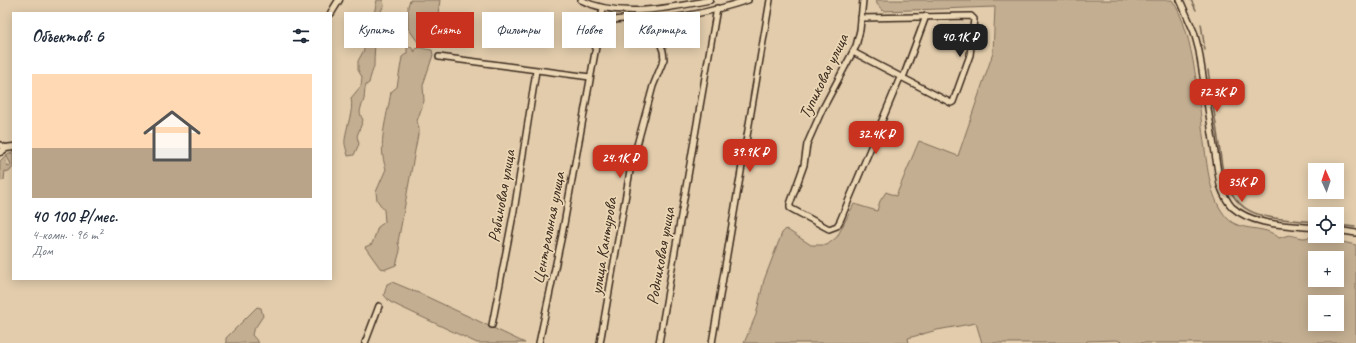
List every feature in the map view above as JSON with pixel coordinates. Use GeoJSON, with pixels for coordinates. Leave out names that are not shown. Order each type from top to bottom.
{"type":"FeatureCollection","features":[{"type":"Feature","properties":{"kind":"main road"},"geometry":{"type":"LineString","coordinates":[[332,12],[338,0]]}},
{"type":"Feature","properties":{"kind":"main road"},"geometry":{"type":"LineString","coordinates":[[0,152],[10,147]]}},
{"type":"Feature","properties":{"kind":"street"},"geometry":{"type":"LineString","coordinates":[[581,0],[603,8],[652,9],[710,0]]}},
{"type":"Feature","properties":{"kind":"street"},"geometry":{"type":"LineString","coordinates":[[696,12],[748,0]]}},
{"type":"Feature","properties":{"kind":"street"},"geometry":{"type":"LineString","coordinates":[[712,343],[770,0]]}},
{"type":"Feature","properties":{"kind":"street","name":"Тупиковая улица"},"geometry":{"type":"LineString","coordinates":[[863,0],[860,34],[853,52],[822,110],[807,144],[804,165],[791,199],[790,208],[830,229],[837,226],[901,78]]}},
{"type":"Feature","properties":{"kind":"street"},"geometry":{"type":"LineString","coordinates":[[1180,0],[1194,32],[1199,51],[1220,185],[1225,197],[1232,207],[1255,219],[1271,223],[1308,227]]}},
{"type":"Feature","properties":{"kind":"street","name":"Центральная улица"},"geometry":{"type":"LineString","coordinates":[[602,12],[603,8]]}},
{"type":"Feature","properties":{"kind":"street","name":"Родниковая улица"},"geometry":{"type":"LineString","coordinates":[[659,343],[717,8]]}},
{"type":"Feature","properties":{"kind":"street"},"geometry":{"type":"LineString","coordinates":[[853,52],[948,102],[953,102],[971,52],[973,17],[926,16],[861,18]]}},
{"type":"Feature","properties":{"kind":"street"},"geometry":{"type":"LineString","coordinates":[[901,78],[904,75],[926,16]]}},
{"type":"Feature","properties":{"kind":"street","name":"Центральная улица"},"geometry":{"type":"LineString","coordinates":[[539,343],[562,235],[596,48]]}},
{"type":"Feature","properties":{"kind":"street","name":"улица Кантурова"},"geometry":{"type":"LineString","coordinates":[[600,343],[630,172],[653,86],[664,59],[662,48]]}},
{"type":"Feature","properties":{"kind":"street"},"geometry":{"type":"LineString","coordinates":[[439,57],[590,78]]}},
{"type":"Feature","properties":{"kind":"street","name":"Рябиновая улица"},"geometry":{"type":"LineString","coordinates":[[492,325],[515,205],[536,71]]}},
{"type":"Feature","properties":{"kind":"street"},"geometry":{"type":"LineString","coordinates":[[0,145],[10,147]]}},
{"type":"Feature","properties":{"kind":"street"},"geometry":{"type":"LineString","coordinates":[[1344,231],[1356,232]]}},
{"type":"Feature","properties":{"kind":"street"},"geometry":{"type":"LineString","coordinates":[[365,343],[379,306]]}},
{"type":"Feature","properties":{"kind":"shaded area"},"geometry":{"type":"Polygon","coordinates":[[[377,0],[383,0],[384,5],[380,12],[374,12],[377,0]]]}},
{"type":"Feature","properties":{"kind":"shaded area"},"geometry":{"type":"Polygon","coordinates":[[[410,0],[440,0],[438,12],[416,12],[416,39],[408,28],[408,6],[410,0]]]}},
{"type":"Feature","properties":{"kind":"shaded area"},"geometry":{"type":"Polygon","coordinates":[[[876,0],[1172,0],[1180,14],[1191,51],[1198,93],[1207,168],[1217,203],[1227,218],[1233,223],[1267,231],[1279,238],[1289,235],[1308,238],[1308,243],[1344,242],[1356,245],[1356,343],[1124,343],[1117,340],[1087,341],[1086,343],[982,343],[976,323],[937,330],[908,338],[909,343],[744,343],[756,315],[764,280],[782,233],[786,229],[811,245],[827,245],[837,237],[854,204],[877,211],[880,201],[886,192],[896,196],[919,141],[958,156],[993,53],[995,7],[883,11],[877,4],[876,0]]]}},
{"type":"Feature","properties":{"kind":"shaded area"},"geometry":{"type":"Polygon","coordinates":[[[411,47],[415,52],[415,49],[420,48],[432,50],[433,55],[423,85],[424,101],[417,121],[419,129],[398,242],[400,251],[396,265],[386,269],[380,268],[365,247],[372,244],[378,227],[385,222],[384,210],[377,200],[376,192],[386,169],[382,150],[391,92],[397,87],[402,57],[407,53],[407,48],[411,47]]]}},
{"type":"Feature","properties":{"kind":"shaded area"},"geometry":{"type":"Polygon","coordinates":[[[364,48],[375,48],[374,66],[369,83],[365,87],[364,99],[360,109],[360,114],[363,120],[357,136],[359,144],[354,155],[348,156],[345,142],[351,114],[351,98],[361,86],[362,77],[358,70],[358,61],[364,48]]]}},
{"type":"Feature","properties":{"kind":"shaded area"},"geometry":{"type":"Polygon","coordinates":[[[12,153],[12,168],[9,172],[5,171],[4,180],[0,181],[0,161],[5,156],[7,165],[10,166],[11,164],[6,155],[12,153]]]}},
{"type":"Feature","properties":{"kind":"shaded area"},"geometry":{"type":"Polygon","coordinates":[[[392,282],[525,343],[477,343],[390,302],[384,295],[387,284],[392,282]]]}},
{"type":"Feature","properties":{"kind":"shaded area"},"geometry":{"type":"Polygon","coordinates":[[[257,307],[261,308],[263,316],[252,335],[259,343],[226,343],[226,338],[257,307]]]}},
{"type":"Feature","properties":{"kind":"waterway"},"geometry":{"type":"LineString","coordinates":[[1191,0],[1196,10]]}},
{"type":"Feature","properties":{"kind":"waterway"},"geometry":{"type":"LineString","coordinates":[[1201,24],[1205,50]]}},
{"type":"Feature","properties":{"kind":"waterway"},"geometry":{"type":"LineString","coordinates":[[1208,70],[1222,166],[1227,184],[1234,198],[1244,207],[1267,217],[1308,221]]}},
{"type":"Feature","properties":{"kind":"waterway"},"geometry":{"type":"LineString","coordinates":[[1344,226],[1355,227]]}}]}
